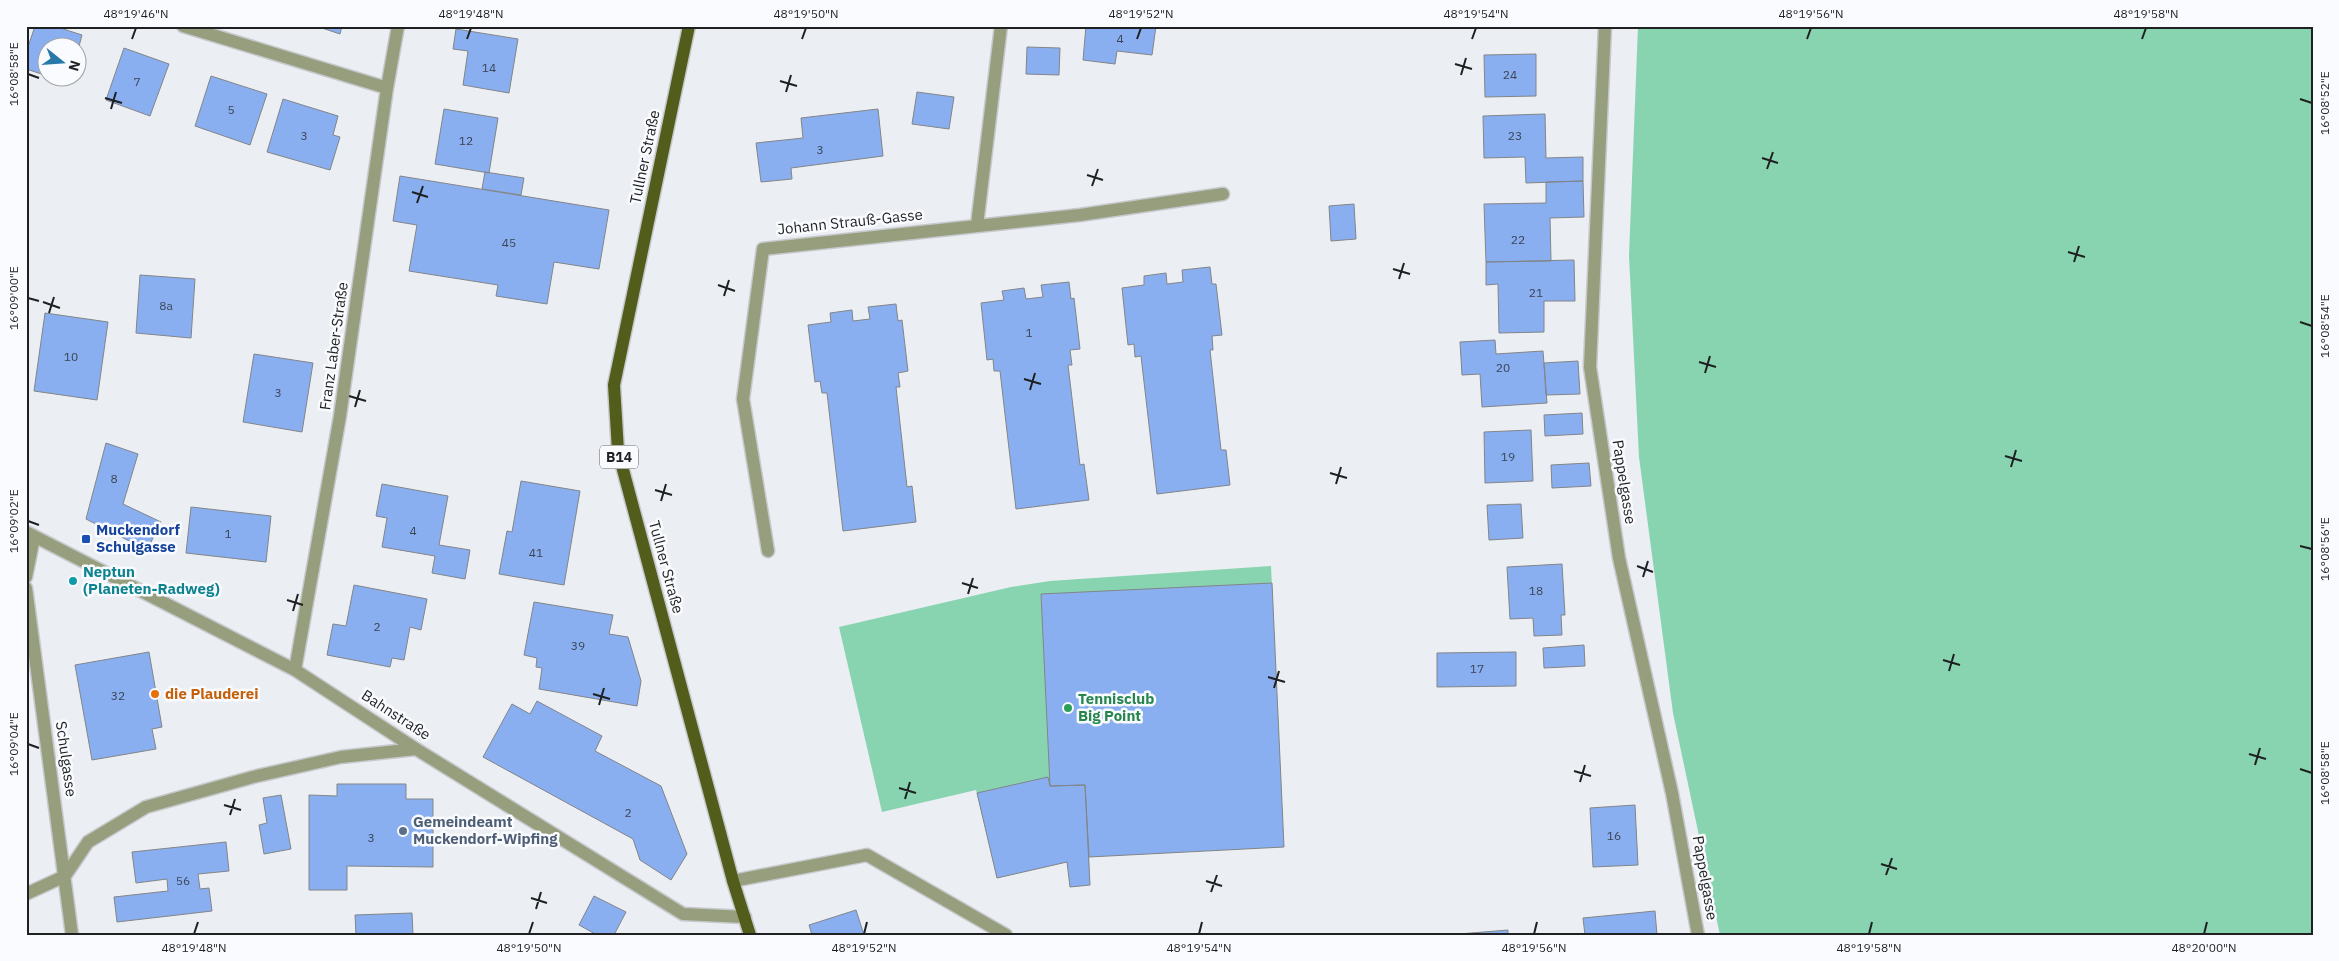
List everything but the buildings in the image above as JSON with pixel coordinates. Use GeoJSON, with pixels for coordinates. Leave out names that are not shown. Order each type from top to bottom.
{"type":"FeatureCollection","features":[{"type":"Feature","properties":{"kind":"main road","name":"Tullner Straße"},"geometry":{"type":"LineString","coordinates":[[689,26],[614,385],[618,451],[733,881],[750,935]]}},
{"type":"Feature","properties":{"kind":"street"},"geometry":{"type":"LineString","coordinates":[[183,26],[387,88]]}},
{"type":"Feature","properties":{"kind":"street","name":"Franz Laber-Straße"},"geometry":{"type":"LineString","coordinates":[[295,670],[340,416],[387,88],[398,26]]}},
{"type":"Feature","properties":{"kind":"street"},"geometry":{"type":"LineString","coordinates":[[977,226],[1002,26]]}},
{"type":"Feature","properties":{"kind":"street","name":"Pappelgasse"},"geometry":{"type":"LineString","coordinates":[[1605,26],[1590,367],[1619,558],[1672,793],[1698,935]]}},
{"type":"Feature","properties":{"kind":"street","name":"Johann Strauß-Gasse"},"geometry":{"type":"LineString","coordinates":[[768,551],[743,399],[763,249],[1080,215],[1223,194]]}},
{"type":"Feature","properties":{"kind":"street"},"geometry":{"type":"LineString","coordinates":[[26,578],[30,535]]}},
{"type":"Feature","properties":{"kind":"street","name":"Bahnstraße"},"geometry":{"type":"LineString","coordinates":[[30,535],[295,670],[416,749],[683,914],[745,918]]}},
{"type":"Feature","properties":{"kind":"street","name":"Schulgasse"},"geometry":{"type":"LineString","coordinates":[[26,588],[72,935]]}},
{"type":"Feature","properties":{"kind":"street"},"geometry":{"type":"LineString","coordinates":[[26,894],[65,876],[88,842],[146,807],[253,777],[341,756],[416,749]]}},
{"type":"Feature","properties":{"kind":"street"},"geometry":{"type":"LineString","coordinates":[[733,881],[867,855],[1006,935]]}},
{"type":"Feature","properties":{"kind":"green space"},"geometry":{"type":"Polygon","coordinates":[[[1638,26],[2313,26],[2313,935],[1720,935],[1673,713],[1639,457],[1629,256],[1638,26]]]}},
{"type":"Feature","properties":{"kind":"green space","name":"Tennisclub Big Point"},"geometry":{"type":"Polygon","coordinates":[[[1271,566],[1284,847],[1089,857],[1090,885],[1070,887],[1067,862],[997,878],[976,790],[882,812],[839,627],[1011,587],[1050,581],[1271,566]]]}},
{"type":"Feature","properties":{"kind":"place","name":"Muckendorf Schulgasse"},"geometry":{"type":"Point","coordinates":[86,539]}},
{"type":"Feature","properties":{"kind":"place","name":"Neptun (Planeten-Radweg)"},"geometry":{"type":"Point","coordinates":[73,581]}},
{"type":"Feature","properties":{"kind":"place","name":"die Plauderei"},"geometry":{"type":"Point","coordinates":[155,694]}},
{"type":"Feature","properties":{"kind":"place","name":"Tennisclub Big Point"},"geometry":{"type":"Point","coordinates":[1068,708]}},
{"type":"Feature","properties":{"kind":"place","name":"Gemeindeamt Muckendorf-Wipfing"},"geometry":{"type":"Point","coordinates":[403,831]}}]}
